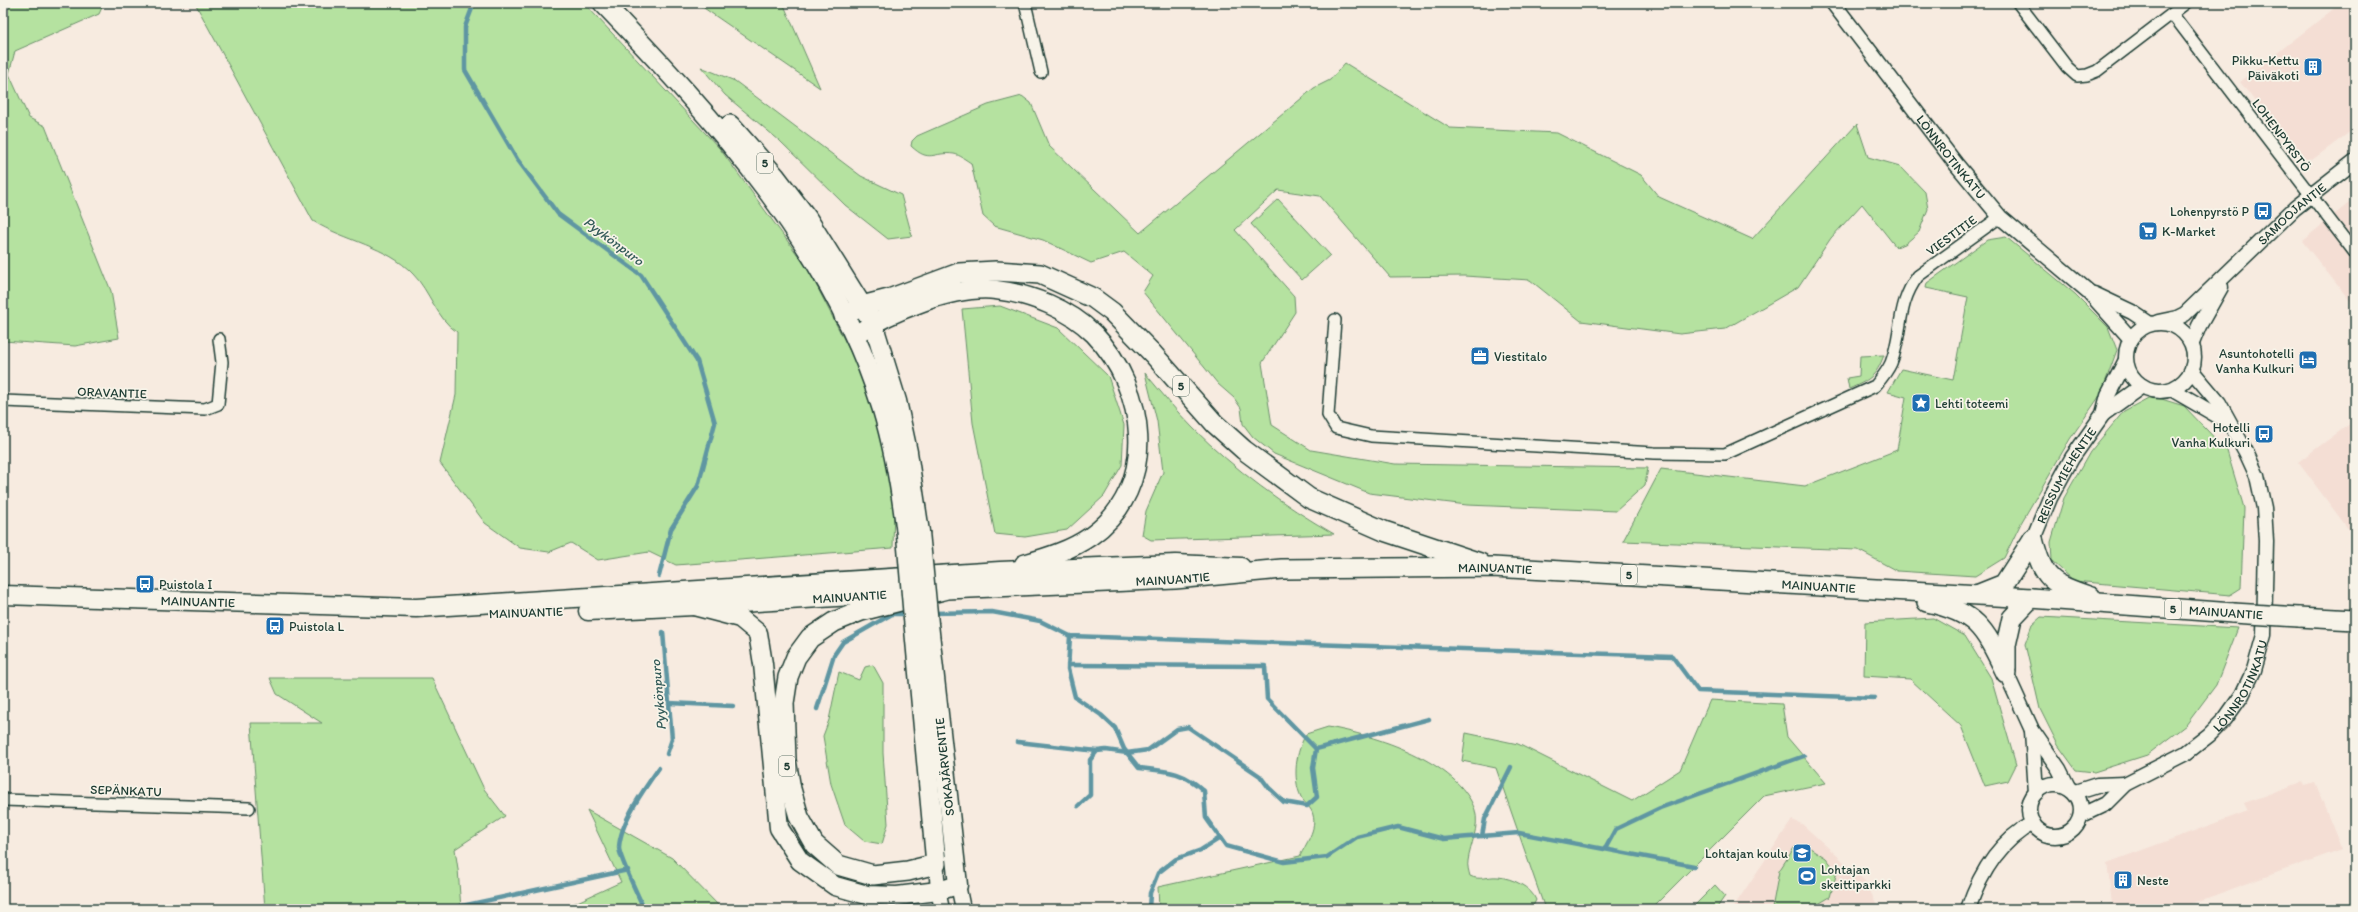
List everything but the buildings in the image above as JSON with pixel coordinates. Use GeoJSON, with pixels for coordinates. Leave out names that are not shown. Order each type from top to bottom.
{"type":"FeatureCollection","features":[{"type":"Feature","properties":{"kind":"highway","name":"5"},"geometry":{"type":"LineString","coordinates":[[603,3],[641,43],[737,151],[766,188],[818,267],[854,335],[882,408],[913,531],[921,624]]}},
{"type":"Feature","properties":{"kind":"highway","name":"5"},"geometry":{"type":"LineString","coordinates":[[641,43],[697,90],[751,147],[807,218],[862,306],[889,299],[959,273],[996,271],[1021,272],[1040,274],[1058,281],[1093,298],[1112,312],[1215,424],[1244,450],[1309,498],[1384,531],[1434,546],[1492,567]]}},
{"type":"Feature","properties":{"kind":"highway"},"geometry":{"type":"LineString","coordinates":[[844,316],[862,306]]}},
{"type":"Feature","properties":{"kind":"highway"},"geometry":{"type":"LineString","coordinates":[[1975,596],[2004,584],[2034,538]]}},
{"type":"Feature","properties":{"kind":"highway"},"geometry":{"type":"LineString","coordinates":[[2034,538],[2040,566],[2058,585],[2113,605]]}},
{"type":"Feature","properties":{"kind":"highway","name":"MAINUANTIE"},"geometry":{"type":"LineString","coordinates":[[947,590],[1175,579],[1282,569],[1492,567],[1975,596],[2031,598],[2113,605],[2355,620]]}},
{"type":"Feature","properties":{"kind":"highway","name":"5"},"geometry":{"type":"LineString","coordinates":[[936,864],[908,871],[872,875],[838,865],[814,844],[799,816],[791,789],[786,753],[784,703],[788,677],[796,657],[810,638],[834,622],[861,611],[947,590]]}},
{"type":"Feature","properties":{"kind":"highway"},"geometry":{"type":"LineString","coordinates":[[1873,590],[1949,607],[1972,618],[1987,634],[2006,673]]}},
{"type":"Feature","properties":{"kind":"highway"},"geometry":{"type":"LineString","coordinates":[[2006,673],[2006,645],[2012,618],[2031,598]]}},
{"type":"Feature","properties":{"kind":"highway","name":"SOKAJÄRVENTIE"},"geometry":{"type":"LineString","coordinates":[[921,624],[936,864]]}},
{"type":"Feature","properties":{"kind":"main road"},"geometry":{"type":"LineString","coordinates":[[854,335],[873,323],[898,311],[949,295],[995,290],[1019,294],[1059,309],[1093,333],[1106,348],[1122,374],[1132,396],[1139,439],[1134,475],[1128,492],[1118,508],[1097,531],[1076,545],[1054,555],[1000,571]]}},
{"type":"Feature","properties":{"kind":"main road","name":"5"},"geometry":{"type":"LineString","coordinates":[[862,306],[873,323],[897,401],[908,452],[913,531]]}},
{"type":"Feature","properties":{"kind":"main road","name":"MAINUANTIE"},"geometry":{"type":"LineString","coordinates":[[3,595],[416,608],[1000,571],[1176,564],[1282,569]]}},
{"type":"Feature","properties":{"kind":"main road","name":"MAINUANTIE"},"geometry":{"type":"LineString","coordinates":[[416,608],[448,614],[694,606],[947,590]]}},
{"type":"Feature","properties":{"kind":"main road"},"geometry":{"type":"LineString","coordinates":[[694,606],[740,618],[758,633],[763,664],[779,828],[800,862],[835,886],[867,895],[897,896],[938,891],[958,885]]}},
{"type":"Feature","properties":{"kind":"main road","name":"SOKAJÄRVENTIE"},"geometry":{"type":"LineString","coordinates":[[921,624],[958,885]]}},
{"type":"Feature","properties":{"kind":"main road"},"geometry":{"type":"LineString","coordinates":[[936,864],[955,865]]}},
{"type":"Feature","properties":{"kind":"street"},"geometry":{"type":"LineString","coordinates":[[1025,3],[1041,72]]}},
{"type":"Feature","properties":{"kind":"street","name":"LÖNNROTINKATU"},"geometry":{"type":"LineString","coordinates":[[1833,3],[1956,164],[2000,217],[2089,292],[2131,339]]}},
{"type":"Feature","properties":{"kind":"street"},"geometry":{"type":"LineString","coordinates":[[2018,3],[2067,67],[2077,76],[2087,75],[2097,71],[2173,15],[2186,3]]}},
{"type":"Feature","properties":{"kind":"street","name":"LOHENPYRSTÖ"},"geometry":{"type":"LineString","coordinates":[[2173,15],[2355,253]]}},
{"type":"Feature","properties":{"kind":"street","name":"SAMOOJANTIE"},"geometry":{"type":"LineString","coordinates":[[2154,323],[2176,318],[2185,314],[2310,196],[2355,161]]}},
{"type":"Feature","properties":{"kind":"street","name":"VIESTITIE"},"geometry":{"type":"LineString","coordinates":[[1335,320],[1328,416],[1336,428],[1371,436],[1654,453],[1726,454],[1875,386],[1890,364],[1904,298],[1918,276],[2000,217]]}},
{"type":"Feature","properties":{"kind":"street","name":"SAMOOJANTIE"},"geometry":{"type":"LineString","coordinates":[[2192,343],[2213,299],[2232,270]]}},
{"type":"Feature","properties":{"kind":"street","name":"LÖNNROTINKATU"},"geometry":{"type":"LineString","coordinates":[[2089,292],[2154,323]]}},
{"type":"Feature","properties":{"kind":"street"},"geometry":{"type":"LineString","coordinates":[[2154,323],[2177,326],[2184,331],[2192,343],[2195,357],[2192,371],[2183,382],[2173,390],[2159,391],[2142,386],[2136,381],[2125,362],[2125,352],[2131,339],[2137,331],[2154,323]]}},
{"type":"Feature","properties":{"kind":"street","name":"ORAVANTIE"},"geometry":{"type":"LineString","coordinates":[[3,402],[204,409],[218,404],[222,362],[219,339]]}},
{"type":"Feature","properties":{"kind":"street","name":"REISSUMIEHENTIE"},"geometry":{"type":"LineString","coordinates":[[2103,414],[2108,394],[2125,362]]}},
{"type":"Feature","properties":{"kind":"street","name":"LÖNNROTINKATU"},"geometry":{"type":"LineString","coordinates":[[2082,816],[2105,804],[2125,784],[2186,753],[2209,735],[2225,719],[2242,695],[2254,670],[2264,636],[2266,541],[2264,508],[2257,476],[2246,452],[2228,422],[2219,403],[2192,371]]}},
{"type":"Feature","properties":{"kind":"street","name":"REISSUMIEHENTIE"},"geometry":{"type":"LineString","coordinates":[[2034,538],[2057,485],[2072,458],[2103,414],[2142,386]]}},
{"type":"Feature","properties":{"kind":"street","name":"LÖNNROTINKATU"},"geometry":{"type":"LineString","coordinates":[[2173,390],[2228,422]]}},
{"type":"Feature","properties":{"kind":"street"},"geometry":{"type":"LineString","coordinates":[[2006,673],[2032,730],[2059,769],[2081,805],[2082,816],[2073,829],[2058,836],[2043,832],[2033,823],[2029,807],[2036,793],[2032,730]]}},
{"type":"Feature","properties":{"kind":"street"},"geometry":{"type":"LineString","coordinates":[[2036,793],[2052,784],[2071,789]]}},
{"type":"Feature","properties":{"kind":"street","name":"LÖNNROTINKATU"},"geometry":{"type":"LineString","coordinates":[[2071,789],[2097,785],[2125,784]]}},
{"type":"Feature","properties":{"kind":"street","name":"SEPÄNKATU"},"geometry":{"type":"LineString","coordinates":[[3,800],[249,808]]}},
{"type":"Feature","properties":{"kind":"street"},"geometry":{"type":"LineString","coordinates":[[1968,909],[1974,893],[2001,846],[2018,832],[2033,823]]}},
{"type":"Feature","properties":{"kind":"street","name":"SOKAJÄRVENTIE"},"geometry":{"type":"LineString","coordinates":[[936,864],[938,891],[942,909]]}},
{"type":"Feature","properties":{"kind":"street","name":"SOKAJÄRVENTIE"},"geometry":{"type":"LineString","coordinates":[[958,885],[963,909]]}},
{"type":"Feature","properties":{"kind":"shaded area"},"geometry":{"type":"Polygon","coordinates":[[[2341,3],[2355,3],[2355,128],[2312,160],[2298,157],[2240,82],[2341,3]]]}},
{"type":"Feature","properties":{"kind":"shaded area"},"geometry":{"type":"Polygon","coordinates":[[[2355,198],[2355,307],[2302,241],[2355,198]]]}},
{"type":"Feature","properties":{"kind":"shaded area"},"geometry":{"type":"Polygon","coordinates":[[[2355,420],[2355,538],[2298,462],[2355,420]]]}},
{"type":"Feature","properties":{"kind":"shaded area"},"geometry":{"type":"Polygon","coordinates":[[[2302,782],[2304,786],[2315,783],[2342,849],[2177,909],[2105,909],[2103,907],[2112,903],[2107,863],[2248,811],[2244,803],[2302,782]]]}},
{"type":"Feature","properties":{"kind":"shaded area","name":"Lohtajan koulu"},"geometry":{"type":"Polygon","coordinates":[[[1792,820],[1802,824],[1865,881],[1879,909],[1732,909],[1792,820]]]}},
{"type":"Feature","properties":{"kind":"green space"},"geometry":{"type":"Polygon","coordinates":[[[3,3],[104,3],[99,14],[15,51],[9,74],[29,118],[45,126],[111,291],[119,338],[75,346],[3,341],[3,3]]]}},
{"type":"Feature","properties":{"kind":"green space"},"geometry":{"type":"Polygon","coordinates":[[[195,3],[584,3],[720,149],[808,269],[854,359],[877,421],[894,506],[893,548],[676,565],[649,552],[598,560],[571,543],[549,552],[520,548],[485,523],[440,463],[456,395],[457,332],[438,312],[419,281],[403,265],[378,250],[338,234],[313,221],[195,3]]]}},
{"type":"Feature","properties":{"kind":"green space"},"geometry":{"type":"Polygon","coordinates":[[[697,3],[783,3],[820,88],[701,6],[697,3]]]}},
{"type":"Feature","properties":{"kind":"green space"},"geometry":{"type":"Polygon","coordinates":[[[1345,63],[1450,128],[1557,133],[1641,175],[1659,197],[1752,239],[1857,124],[1868,157],[1900,166],[1925,192],[1928,209],[1919,232],[1905,244],[1896,247],[1862,204],[1831,238],[1798,287],[1725,329],[1680,334],[1581,321],[1530,280],[1464,276],[1390,277],[1320,196],[1278,190],[1235,230],[1294,296],[1295,312],[1262,363],[1272,425],[1311,450],[1395,464],[1648,468],[1645,485],[1616,511],[1467,505],[1369,493],[1274,454],[1253,437],[1243,424],[1241,408],[1234,398],[1218,384],[1143,292],[1153,276],[1124,252],[1091,263],[1043,240],[994,226],[983,216],[971,163],[961,156],[954,154],[927,156],[911,146],[912,141],[917,136],[988,105],[1022,96],[1031,103],[1049,146],[1140,233],[1314,88],[1330,80],[1345,63]]]}},
{"type":"Feature","properties":{"kind":"green space"},"geometry":{"type":"Polygon","coordinates":[[[701,67],[735,81],[861,176],[901,195],[912,236],[888,239],[845,205],[780,141],[725,95],[701,67]]]}},
{"type":"Feature","properties":{"kind":"green space"},"geometry":{"type":"Polygon","coordinates":[[[1278,199],[1330,255],[1302,280],[1251,224],[1278,199]]]}},
{"type":"Feature","properties":{"kind":"green space"},"geometry":{"type":"Polygon","coordinates":[[[2006,237],[2075,294],[2108,327],[2117,350],[2101,394],[2070,439],[2021,523],[2004,558],[1975,576],[1897,571],[1858,550],[1623,541],[1661,469],[1805,486],[1897,450],[1906,397],[1888,392],[1901,369],[1953,380],[1968,297],[1926,288],[1927,283],[1987,240],[2006,237]]]}},
{"type":"Feature","properties":{"kind":"green space"},"geometry":{"type":"Polygon","coordinates":[[[1000,306],[1058,328],[1108,376],[1124,425],[1122,465],[1104,496],[1067,530],[1025,537],[995,534],[973,423],[962,309],[1000,306]]]}},
{"type":"Feature","properties":{"kind":"green space"},"geometry":{"type":"Polygon","coordinates":[[[1884,355],[1878,368],[1871,377],[1849,389],[1847,378],[1859,376],[1860,356],[1884,355]]]}},
{"type":"Feature","properties":{"kind":"green space"},"geometry":{"type":"Polygon","coordinates":[[[1145,373],[1187,422],[1226,458],[1278,499],[1334,534],[1151,540],[1142,535],[1146,511],[1163,472],[1157,421],[1145,373]]]}},
{"type":"Feature","properties":{"kind":"green space"},"geometry":{"type":"Polygon","coordinates":[[[2152,396],[2184,406],[2227,451],[2244,508],[2241,588],[2230,595],[2074,581],[2052,561],[2051,542],[2064,498],[2090,452],[2124,411],[2152,396]]]}},
{"type":"Feature","properties":{"kind":"green space"},"geometry":{"type":"Polygon","coordinates":[[[2041,617],[2238,628],[2216,685],[2186,725],[2147,755],[2094,772],[2076,770],[2058,745],[2040,709],[2025,644],[2032,625],[2041,617]]]}},
{"type":"Feature","properties":{"kind":"green space"},"geometry":{"type":"Polygon","coordinates":[[[1933,618],[1965,636],[1991,678],[2016,765],[2008,781],[1985,786],[1961,726],[1910,679],[1864,676],[1865,622],[1933,618]]]}},
{"type":"Feature","properties":{"kind":"green space"},"geometry":{"type":"Polygon","coordinates":[[[873,665],[883,683],[883,753],[888,824],[882,844],[864,841],[845,825],[831,784],[823,736],[829,720],[839,672],[859,680],[865,667],[873,665]]]}},
{"type":"Feature","properties":{"kind":"green space"},"geometry":{"type":"Polygon","coordinates":[[[270,678],[432,678],[484,789],[505,816],[455,849],[461,909],[265,909],[251,723],[322,723],[277,694],[270,678]]]}},
{"type":"Feature","properties":{"kind":"green space"},"geometry":{"type":"Polygon","coordinates":[[[1710,700],[1782,704],[1787,737],[1826,783],[1764,796],[1651,909],[1545,909],[1496,768],[1462,761],[1466,733],[1518,744],[1632,801],[1680,770],[1710,700]]]}},
{"type":"Feature","properties":{"kind":"green space"},"geometry":{"type":"Polygon","coordinates":[[[1328,727],[1368,736],[1390,744],[1433,764],[1451,777],[1466,793],[1475,810],[1476,829],[1468,863],[1470,876],[1477,878],[1503,878],[1515,881],[1534,895],[1536,900],[1532,908],[1453,909],[1435,906],[1409,909],[1159,909],[1158,887],[1300,856],[1314,826],[1314,820],[1311,810],[1302,799],[1298,789],[1296,765],[1306,734],[1328,727]]]}},
{"type":"Feature","properties":{"kind":"green space"},"geometry":{"type":"Polygon","coordinates":[[[587,810],[672,858],[722,909],[562,909],[621,882],[587,810]]]}},
{"type":"Feature","properties":{"kind":"green space","name":"Lohtajan skeittiparkki"},"geometry":{"type":"Polygon","coordinates":[[[1807,846],[1826,858],[1837,872],[1830,897],[1810,909],[1772,909],[1779,871],[1794,848],[1807,846]]]}},
{"type":"Feature","properties":{"kind":"green space"},"geometry":{"type":"Polygon","coordinates":[[[1715,885],[1725,896],[1716,909],[1691,909],[1715,885]]]}},
{"type":"Feature","properties":{"kind":"waterway","name":"Pyykönpuro"},"geometry":{"type":"LineString","coordinates":[[474,3],[465,27],[465,70],[517,159],[558,214],[641,275],[697,361],[715,423],[698,486],[671,529],[659,576]]}},
{"type":"Feature","properties":{"kind":"waterway"},"geometry":{"type":"LineString","coordinates":[[931,613],[992,612],[1040,621],[1070,636],[1672,656],[1698,691],[1875,698]]}},
{"type":"Feature","properties":{"kind":"waterway"},"geometry":{"type":"LineString","coordinates":[[817,709],[834,655],[843,642],[892,614],[908,614]]}},
{"type":"Feature","properties":{"kind":"waterway","name":"Pyykönpuro"},"geometry":{"type":"LineString","coordinates":[[663,632],[672,739],[667,754]]}},
{"type":"Feature","properties":{"kind":"waterway"},"geometry":{"type":"LineString","coordinates":[[1070,636],[1068,669],[1075,697],[1101,715],[1115,728],[1124,749],[1139,768],[1174,773],[1189,779],[1204,791],[1206,818],[1226,846],[1284,862],[1327,857],[1357,837],[1398,827],[1444,839],[1519,833],[1694,866]]}},
{"type":"Feature","properties":{"kind":"waterway"},"geometry":{"type":"LineString","coordinates":[[1068,665],[1265,666],[1267,699],[1316,749],[1429,719]]}},
{"type":"Feature","properties":{"kind":"waterway"},"geometry":{"type":"LineString","coordinates":[[669,703],[733,706]]}},
{"type":"Feature","properties":{"kind":"waterway"},"geometry":{"type":"LineString","coordinates":[[1078,806],[1090,795],[1090,760],[1097,751],[1106,750],[1127,753],[1148,750],[1177,729],[1188,727],[1260,776],[1269,788],[1284,802],[1307,806],[1317,797],[1313,768],[1316,749]]}},
{"type":"Feature","properties":{"kind":"waterway"},"geometry":{"type":"LineString","coordinates":[[1018,742],[1097,751]]}},
{"type":"Feature","properties":{"kind":"waterway"},"geometry":{"type":"LineString","coordinates":[[1605,849],[1616,829],[1660,808],[1804,756]]}},
{"type":"Feature","properties":{"kind":"waterway"},"geometry":{"type":"LineString","coordinates":[[1482,836],[1485,819],[1511,767]]}},
{"type":"Feature","properties":{"kind":"waterway","name":"Pyykönpuro"},"geometry":{"type":"LineString","coordinates":[[644,909],[625,867],[619,847],[624,827],[634,806],[659,768]]}},
{"type":"Feature","properties":{"kind":"waterway"},"geometry":{"type":"LineString","coordinates":[[1149,909],[1150,893],[1158,873],[1176,859],[1201,850],[1220,838]]}},
{"type":"Feature","properties":{"kind":"waterway"},"geometry":{"type":"LineString","coordinates":[[448,909],[628,870]]}},
{"type":"Feature","properties":{"kind":"place","name":"Pikku-Kettu Päiväkoti"},"geometry":{"type":"Point","coordinates":[2313,67]}},
{"type":"Feature","properties":{"kind":"place","name":"Lohenpyrstö P"},"geometry":{"type":"Point","coordinates":[2263,211]}},
{"type":"Feature","properties":{"kind":"place","name":"K-Market"},"geometry":{"type":"Point","coordinates":[2148,231]}},
{"type":"Feature","properties":{"kind":"place","name":"Viestitalo"},"geometry":{"type":"Point","coordinates":[1480,356]}},
{"type":"Feature","properties":{"kind":"place","name":"Asuntohotelli Vanha Kulkuri"},"geometry":{"type":"Point","coordinates":[2308,360]}},
{"type":"Feature","properties":{"kind":"place","name":"Lehti toteemi"},"geometry":{"type":"Point","coordinates":[1921,403]}},
{"type":"Feature","properties":{"kind":"place","name":"Hotelli Vanha Kulkuri"},"geometry":{"type":"Point","coordinates":[2264,434]}},
{"type":"Feature","properties":{"kind":"place","name":"Puistola I"},"geometry":{"type":"Point","coordinates":[145,584]}},
{"type":"Feature","properties":{"kind":"place","name":"Puistola L"},"geometry":{"type":"Point","coordinates":[275,626]}},
{"type":"Feature","properties":{"kind":"place","name":"Lohtajan koulu"},"geometry":{"type":"Point","coordinates":[1802,853]}},
{"type":"Feature","properties":{"kind":"place","name":"Lohtajan skeittiparkki"},"geometry":{"type":"Point","coordinates":[1807,876]}},
{"type":"Feature","properties":{"kind":"place","name":"Neste"},"geometry":{"type":"Point","coordinates":[2123,880]}}]}
